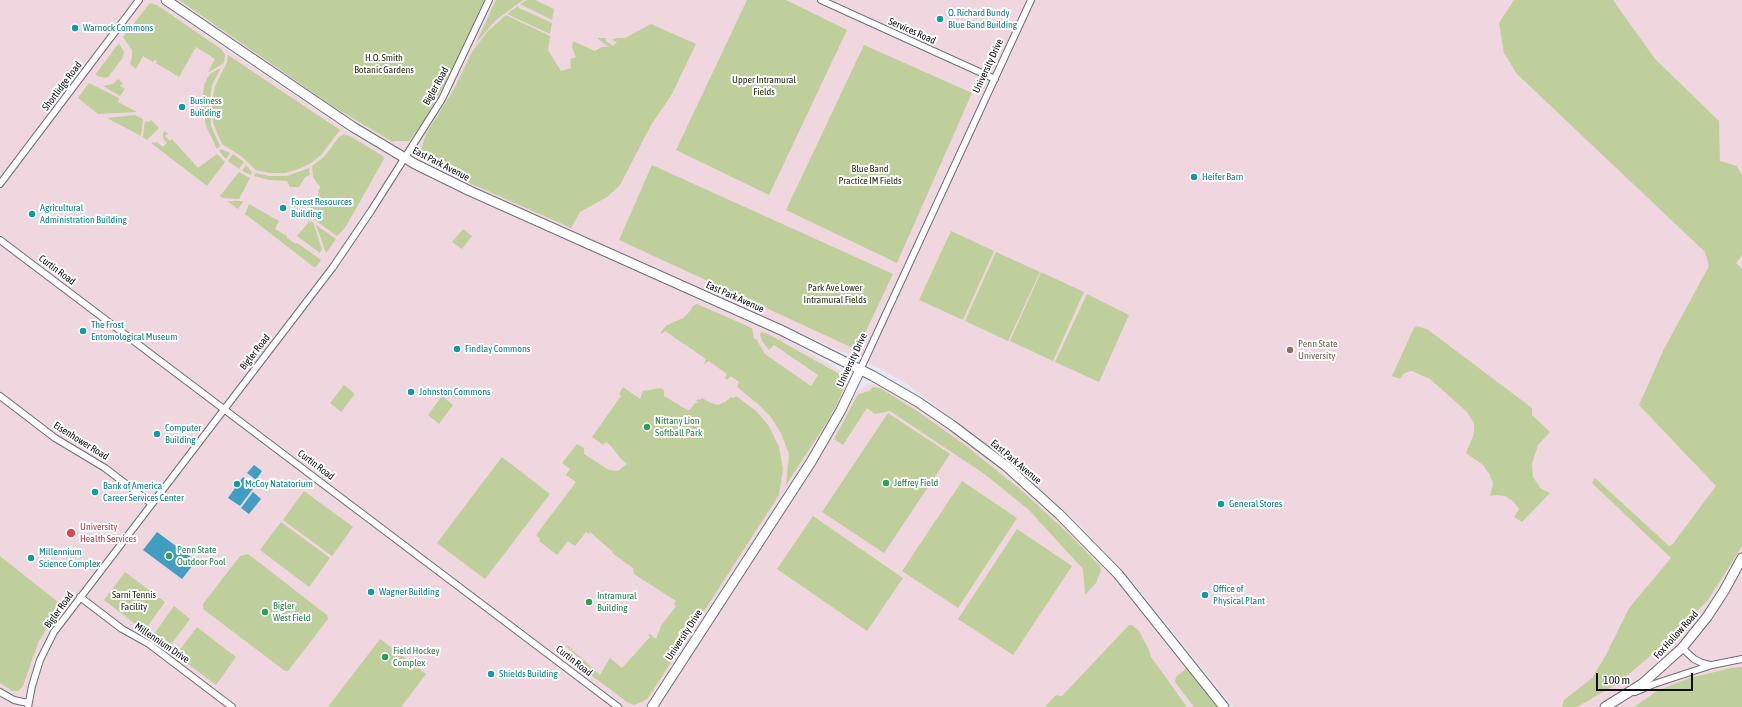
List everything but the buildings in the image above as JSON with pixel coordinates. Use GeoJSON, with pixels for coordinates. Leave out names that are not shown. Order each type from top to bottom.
{"type":"FeatureCollection","features":[{"type":"Feature","properties":{"kind":"main road","name":"East Park Avenue"},"geometry":{"type":"LineString","coordinates":[[166,0],[353,127],[404,158],[470,191],[765,322],[901,391],[953,426],[1006,466],[1059,514],[1118,574],[1224,707]]}},
{"type":"Feature","properties":{"kind":"main road","name":"University Drive"},"geometry":{"type":"LineString","coordinates":[[652,707],[810,462],[841,410],[860,370]]}},
{"type":"Feature","properties":{"kind":"main road","name":"Fox Hollow Road"},"geometry":{"type":"LineString","coordinates":[[1606,707],[1619,700],[1657,671],[1682,648],[1707,617],[1724,591],[1742,558]]}},
{"type":"Feature","properties":{"kind":"street","name":"Shortlidge Road"},"geometry":{"type":"LineString","coordinates":[[0,184],[139,0]]}},
{"type":"Feature","properties":{"kind":"street","name":"Bigler Road"},"geometry":{"type":"LineString","coordinates":[[28,705],[33,680],[46,646],[54,632],[333,267],[404,158],[450,83],[489,0]]}},
{"type":"Feature","properties":{"kind":"street","name":"Services Road"},"geometry":{"type":"LineString","coordinates":[[821,0],[995,79]]}},
{"type":"Feature","properties":{"kind":"street","name":"University Drive"},"geometry":{"type":"LineString","coordinates":[[860,370],[1031,0]]}},
{"type":"Feature","properties":{"kind":"street","name":"Curtin Road"},"geometry":{"type":"LineString","coordinates":[[0,240],[618,707]]}},
{"type":"Feature","properties":{"kind":"street","name":"Eisenhower Road"},"geometry":{"type":"LineString","coordinates":[[0,396],[55,438],[105,468],[152,504]]}},
{"type":"Feature","properties":{"kind":"street","name":"Millennium Drive"},"geometry":{"type":"LineString","coordinates":[[80,597],[122,629],[149,644],[232,707]]}},
{"type":"Feature","properties":{"kind":"street"},"geometry":{"type":"LineString","coordinates":[[1682,648],[1694,659],[1702,663],[1712,665]]}},
{"type":"Feature","properties":{"kind":"street"},"geometry":{"type":"LineString","coordinates":[[1619,700],[1654,684],[1712,665],[1742,660]]}},
{"type":"Feature","properties":{"kind":"street"},"geometry":{"type":"LineString","coordinates":[[0,692],[14,700],[28,705]]}},
{"type":"Feature","properties":{"kind":"shaded area"},"geometry":{"type":"Polygon","coordinates":[[[0,0],[158,0],[213,40],[352,134],[415,170],[476,200],[771,330],[842,372],[846,381],[846,388],[827,427],[645,707],[0,707],[0,0]]]}},
{"type":"Feature","properties":{"kind":"shaded area","name":"Penn State University"},"geometry":{"type":"Polygon","coordinates":[[[174,0],[1742,0],[1742,551],[1706,613],[1687,636],[1649,673],[1613,700],[1600,707],[1233,707],[1136,586],[1078,523],[1013,465],[907,384],[881,369],[471,186],[420,161],[345,117],[174,0]]]}},
{"type":"Feature","properties":{"kind":"shaded area"},"geometry":{"type":"Polygon","coordinates":[[[875,384],[884,386],[930,416],[977,450],[1030,492],[1064,523],[1127,591],[1218,707],[658,707],[830,440],[856,392],[867,385],[875,384]]]}},
{"type":"Feature","properties":{"kind":"shaded area"},"geometry":{"type":"Polygon","coordinates":[[[1742,568],[1742,707],[1616,707],[1638,693],[1681,656],[1714,616],[1742,568]]]}},
{"type":"Feature","properties":{"kind":"green space","name":"H.O. Smith Botanic Gardens"},"geometry":{"type":"Polygon","coordinates":[[[179,0],[486,0],[453,69],[422,124],[409,141],[393,142],[334,107],[179,0]]]}},
{"type":"Feature","properties":{"kind":"green space"},"geometry":{"type":"Polygon","coordinates":[[[496,0],[523,0],[496,20],[476,43],[496,0]]]}},
{"type":"Feature","properties":{"kind":"green space"},"geometry":{"type":"Polygon","coordinates":[[[527,0],[535,0],[554,9],[552,20],[520,4],[527,0]]]}},
{"type":"Feature","properties":{"kind":"green space","name":"Upper Intramural Fields"},"geometry":{"type":"Polygon","coordinates":[[[747,0],[786,0],[847,30],[769,195],[676,150],[747,0]]]}},
{"type":"Feature","properties":{"kind":"green space"},"geometry":{"type":"Polygon","coordinates":[[[1514,0],[1613,0],[1655,59],[1719,121],[1720,161],[1737,166],[1742,176],[1742,255],[1736,263],[1742,269],[1742,546],[1708,600],[1667,642],[1617,684],[1577,707],[1562,707],[1564,700],[1592,678],[1606,655],[1629,608],[1671,558],[1592,483],[1595,478],[1669,546],[1672,545],[1716,486],[1639,405],[1664,349],[1709,266],[1705,252],[1517,74],[1504,53],[1499,23],[1514,0]]]}},
{"type":"Feature","properties":{"kind":"green space"},"geometry":{"type":"Polygon","coordinates":[[[150,3],[157,5],[221,49],[225,55],[224,63],[208,72],[215,59],[196,47],[179,77],[156,63],[157,61],[154,60],[153,62],[143,56],[136,69],[130,64],[132,50],[123,37],[150,3]]]}},
{"type":"Feature","properties":{"kind":"green space"},"geometry":{"type":"Polygon","coordinates":[[[518,6],[519,8],[552,23],[550,34],[507,14],[518,6]]]}},
{"type":"Feature","properties":{"kind":"green space"},"geometry":{"type":"Polygon","coordinates":[[[506,15],[550,36],[548,50],[561,71],[571,68],[570,59],[576,57],[572,47],[573,41],[595,51],[602,47],[609,47],[597,38],[605,38],[607,42],[613,46],[617,42],[612,40],[616,38],[625,38],[651,24],[696,44],[672,94],[651,125],[620,185],[607,197],[580,212],[571,228],[463,180],[430,163],[421,154],[426,134],[454,89],[472,52],[487,32],[506,15]]]}},
{"type":"Feature","properties":{"kind":"green space"},"geometry":{"type":"Polygon","coordinates":[[[119,43],[124,52],[122,59],[108,77],[104,78],[95,75],[119,43]]]}},
{"type":"Feature","properties":{"kind":"green space","name":"Blue Band Practice IM Fields"},"geometry":{"type":"Polygon","coordinates":[[[864,45],[972,93],[897,263],[786,210],[864,45]]]}},
{"type":"Feature","properties":{"kind":"green space"},"geometry":{"type":"Polygon","coordinates":[[[228,55],[340,130],[321,155],[311,163],[299,169],[285,173],[270,173],[256,170],[241,156],[222,144],[213,123],[212,102],[215,86],[227,62],[228,55]]]}},
{"type":"Feature","properties":{"kind":"green space"},"geometry":{"type":"Polygon","coordinates":[[[221,68],[212,85],[209,104],[211,126],[220,146],[217,149],[206,126],[202,102],[204,85],[208,77],[211,73],[221,68]]]}},
{"type":"Feature","properties":{"kind":"green space"},"geometry":{"type":"Polygon","coordinates":[[[118,79],[123,83],[120,86],[125,89],[120,96],[103,86],[113,84],[118,79]]]}},
{"type":"Feature","properties":{"kind":"green space"},"geometry":{"type":"Polygon","coordinates":[[[89,83],[119,98],[118,102],[137,112],[98,114],[78,98],[89,83]]]}},
{"type":"Feature","properties":{"kind":"green space"},"geometry":{"type":"Polygon","coordinates":[[[135,115],[143,119],[141,136],[107,118],[135,115]]]}},
{"type":"Feature","properties":{"kind":"green space"},"geometry":{"type":"Polygon","coordinates":[[[151,120],[159,128],[147,140],[143,137],[145,121],[149,122],[151,120]]]}},
{"type":"Feature","properties":{"kind":"green space"},"geometry":{"type":"Polygon","coordinates":[[[165,131],[168,134],[165,136],[170,141],[172,139],[198,168],[217,154],[225,162],[207,186],[151,143],[157,142],[163,147],[167,143],[163,138],[163,133],[165,131]]]}},
{"type":"Feature","properties":{"kind":"green space"},"geometry":{"type":"Polygon","coordinates":[[[344,134],[350,136],[383,156],[384,159],[345,228],[337,236],[312,218],[314,216],[309,211],[319,193],[320,187],[313,177],[312,166],[324,157],[339,137],[344,134]]]}},
{"type":"Feature","properties":{"kind":"green space"},"geometry":{"type":"Polygon","coordinates":[[[221,149],[230,153],[226,159],[219,151],[221,149]]]}},
{"type":"Feature","properties":{"kind":"green space"},"geometry":{"type":"Polygon","coordinates":[[[233,154],[244,162],[239,169],[228,161],[233,154]]]}},
{"type":"Feature","properties":{"kind":"green space"},"geometry":{"type":"Polygon","coordinates":[[[246,165],[252,172],[251,175],[242,171],[246,165]]]}},
{"type":"Feature","properties":{"kind":"green space","name":"Park Ave Lower Intramural Fields"},"geometry":{"type":"Polygon","coordinates":[[[652,165],[893,274],[857,350],[619,240],[652,165]]]}},
{"type":"Feature","properties":{"kind":"green space"},"geometry":{"type":"Polygon","coordinates":[[[309,168],[310,175],[305,177],[299,187],[290,187],[287,181],[269,180],[254,176],[255,173],[269,176],[287,176],[309,168]]]}},
{"type":"Feature","properties":{"kind":"green space"},"geometry":{"type":"Polygon","coordinates":[[[239,172],[250,178],[239,199],[223,198],[220,196],[239,172]]]}},
{"type":"Feature","properties":{"kind":"green space"},"geometry":{"type":"Polygon","coordinates":[[[227,201],[243,201],[243,202],[238,209],[227,201]]]}},
{"type":"Feature","properties":{"kind":"green space"},"geometry":{"type":"Polygon","coordinates":[[[249,204],[279,221],[275,229],[321,260],[316,267],[245,214],[249,204]]]}},
{"type":"Feature","properties":{"kind":"green space"},"geometry":{"type":"Polygon","coordinates":[[[310,221],[313,222],[322,249],[320,253],[297,236],[310,221]]]}},
{"type":"Feature","properties":{"kind":"green space"},"geometry":{"type":"Polygon","coordinates":[[[316,225],[336,239],[326,253],[316,225]]]}},
{"type":"Feature","properties":{"kind":"green space"},"geometry":{"type":"Polygon","coordinates":[[[463,229],[472,236],[462,249],[452,242],[463,229]]]}},
{"type":"Feature","properties":{"kind":"green space"},"geometry":{"type":"Polygon","coordinates":[[[951,231],[994,251],[963,320],[919,300],[951,231]]]}},
{"type":"Feature","properties":{"kind":"green space"},"geometry":{"type":"Polygon","coordinates":[[[996,252],[1040,272],[1008,341],[965,321],[996,252]]]}},
{"type":"Feature","properties":{"kind":"green space"},"geometry":{"type":"Polygon","coordinates":[[[1041,272],[1084,292],[1053,361],[1010,341],[1041,272]]]}},
{"type":"Feature","properties":{"kind":"green space"},"geometry":{"type":"Polygon","coordinates":[[[1087,294],[1129,315],[1099,382],[1055,362],[1087,294]]]}},
{"type":"Feature","properties":{"kind":"green space"},"geometry":{"type":"Polygon","coordinates":[[[697,304],[752,328],[754,339],[756,339],[765,354],[811,386],[818,375],[774,345],[769,350],[762,341],[760,335],[761,332],[768,334],[843,376],[844,387],[838,402],[827,422],[786,485],[789,454],[781,433],[770,416],[737,387],[739,382],[731,376],[727,380],[725,378],[727,374],[709,361],[704,364],[706,359],[665,331],[662,334],[660,333],[667,325],[683,318],[693,306],[697,304]]]}},
{"type":"Feature","properties":{"kind":"green space"},"geometry":{"type":"Polygon","coordinates":[[[1417,326],[1427,329],[1532,408],[1532,415],[1550,432],[1538,445],[1532,464],[1533,477],[1541,489],[1550,493],[1522,522],[1514,517],[1519,509],[1514,502],[1505,496],[1490,496],[1493,484],[1490,475],[1483,465],[1466,453],[1474,434],[1474,423],[1467,412],[1430,379],[1412,371],[1404,373],[1400,379],[1392,376],[1414,328],[1417,326]]]}},
{"type":"Feature","properties":{"kind":"green space"},"geometry":{"type":"Polygon","coordinates":[[[344,385],[355,394],[341,412],[330,403],[344,385]]]}},
{"type":"Feature","properties":{"kind":"green space"},"geometry":{"type":"Polygon","coordinates":[[[623,387],[640,399],[643,391],[661,388],[664,390],[664,396],[689,411],[695,403],[698,403],[696,401],[698,399],[700,400],[702,398],[718,405],[731,397],[734,398],[736,396],[756,411],[769,426],[779,447],[783,469],[779,495],[648,698],[634,705],[627,702],[587,672],[579,664],[581,661],[579,658],[566,646],[567,645],[600,675],[610,658],[622,668],[650,637],[648,635],[650,634],[656,639],[661,626],[676,606],[674,604],[676,601],[634,574],[633,568],[612,553],[613,552],[590,532],[589,534],[586,532],[575,546],[568,541],[557,555],[539,541],[540,539],[536,535],[576,482],[566,475],[570,469],[562,463],[577,444],[584,448],[584,454],[609,470],[618,471],[627,464],[606,442],[603,445],[592,437],[621,396],[619,394],[623,387]]]}},
{"type":"Feature","properties":{"kind":"green space"},"geometry":{"type":"Polygon","coordinates":[[[873,387],[880,388],[917,411],[965,445],[1021,490],[1069,534],[1100,566],[1101,570],[1096,583],[1085,595],[1083,569],[1028,509],[983,473],[890,411],[875,414],[867,408],[843,445],[834,439],[857,396],[869,391],[873,387]]]}},
{"type":"Feature","properties":{"kind":"green space"},"geometry":{"type":"Polygon","coordinates":[[[442,396],[453,405],[439,424],[428,415],[442,396]]]}},
{"type":"Feature","properties":{"kind":"green space","name":"Jeffrey Field"},"geometry":{"type":"Polygon","coordinates":[[[888,413],[950,454],[884,553],[822,512],[888,413]]]}},
{"type":"Feature","properties":{"kind":"green space"},"geometry":{"type":"Polygon","coordinates":[[[502,457],[550,494],[485,579],[437,543],[502,457]]]}},
{"type":"Feature","properties":{"kind":"green space"},"geometry":{"type":"Polygon","coordinates":[[[962,481],[1017,518],[958,608],[902,571],[962,481]]]}},
{"type":"Feature","properties":{"kind":"green space"},"geometry":{"type":"Polygon","coordinates":[[[304,491],[353,527],[332,556],[283,520],[304,491]]]}},
{"type":"Feature","properties":{"kind":"green space"},"geometry":{"type":"Polygon","coordinates":[[[813,516],[903,578],[867,631],[777,569],[813,516]]]}},
{"type":"Feature","properties":{"kind":"green space"},"geometry":{"type":"Polygon","coordinates":[[[281,522],[330,558],[309,587],[260,550],[281,522]]]}},
{"type":"Feature","properties":{"kind":"green space"},"geometry":{"type":"Polygon","coordinates":[[[1017,529],[1072,566],[1013,655],[958,619],[1017,529]]]}},
{"type":"Feature","properties":{"kind":"green space","name":"Bigler West Field"},"geometry":{"type":"Polygon","coordinates":[[[248,554],[327,615],[328,619],[288,671],[285,671],[203,609],[203,604],[240,556],[248,554]]]}},
{"type":"Feature","properties":{"kind":"green space"},"geometry":{"type":"Polygon","coordinates":[[[0,556],[63,606],[51,621],[38,643],[23,686],[18,691],[12,691],[0,683],[0,556]]]}},
{"type":"Feature","properties":{"kind":"green space","name":"Sarni Tennis Facility"},"geometry":{"type":"Polygon","coordinates":[[[125,572],[165,602],[144,631],[104,600],[125,572]]]}},
{"type":"Feature","properties":{"kind":"green space","name":"Sarni Tennis Facility"},"geometry":{"type":"Polygon","coordinates":[[[174,606],[190,619],[167,650],[151,638],[174,606]]]}},
{"type":"Feature","properties":{"kind":"green space"},"geometry":{"type":"Polygon","coordinates":[[[1129,625],[1132,625],[1139,631],[1151,657],[1187,707],[1045,707],[1056,695],[1062,696],[1129,625]]]}},
{"type":"Feature","properties":{"kind":"green space"},"geometry":{"type":"Polygon","coordinates":[[[197,627],[236,657],[216,685],[176,655],[197,627]]]}},
{"type":"Feature","properties":{"kind":"green space","name":"Field Hockey Complex"},"geometry":{"type":"Polygon","coordinates":[[[380,639],[426,674],[401,707],[328,707],[380,639]]]}},
{"type":"Feature","properties":{"kind":"green space"},"geometry":{"type":"Polygon","coordinates":[[[1188,667],[1218,707],[1194,707],[1175,682],[1176,677],[1188,667]]]}},
{"type":"Feature","properties":{"kind":"green space"},"geometry":{"type":"Polygon","coordinates":[[[1742,667],[1742,707],[1634,707],[1657,691],[1690,678],[1731,668],[1742,667]]]}},
{"type":"Feature","properties":{"kind":"water"},"geometry":{"type":"Polygon","coordinates":[[[254,465],[262,471],[256,480],[247,473],[254,465]]]}},
{"type":"Feature","properties":{"kind":"water"},"geometry":{"type":"Polygon","coordinates":[[[243,477],[255,486],[240,506],[228,498],[243,477]]]}},
{"type":"Feature","properties":{"kind":"water"},"geometry":{"type":"Polygon","coordinates":[[[253,492],[261,499],[249,514],[241,508],[253,492]]]}},
{"type":"Feature","properties":{"kind":"water","name":"Penn State Outdoor Pool"},"geometry":{"type":"Polygon","coordinates":[[[157,532],[196,561],[182,579],[143,550],[157,532]]]}},
{"type":"Feature","properties":{"kind":"place","name":"O. Richard Bundy Blue Band Building"},"geometry":{"type":"Point","coordinates":[940,19]}},
{"type":"Feature","properties":{"kind":"place","name":"Warnock Commons"},"geometry":{"type":"Point","coordinates":[75,28]}},
{"type":"Feature","properties":{"kind":"place","name":"Business Building"},"geometry":{"type":"Point","coordinates":[182,107]}},
{"type":"Feature","properties":{"kind":"place","name":"Heifer Barn"},"geometry":{"type":"Point","coordinates":[1194,177]}},
{"type":"Feature","properties":{"kind":"place","name":"Forest Resources Building"},"geometry":{"type":"Point","coordinates":[283,208]}},
{"type":"Feature","properties":{"kind":"place","name":"Agricultural Administration Building"},"geometry":{"type":"Point","coordinates":[32,214]}},
{"type":"Feature","properties":{"kind":"place","name":"The Frost Entomological Museum"},"geometry":{"type":"Point","coordinates":[83,331]}},
{"type":"Feature","properties":{"kind":"place","name":"Findlay Commons"},"geometry":{"type":"Point","coordinates":[457,349]}},
{"type":"Feature","properties":{"kind":"place","name":"Penn State University"},"geometry":{"type":"Point","coordinates":[1290,350]}},
{"type":"Feature","properties":{"kind":"place","name":"Johnston Commons"},"geometry":{"type":"Point","coordinates":[411,392]}},
{"type":"Feature","properties":{"kind":"place","name":"Nittany Lion Softball Park"},"geometry":{"type":"Point","coordinates":[647,427]}},
{"type":"Feature","properties":{"kind":"place","name":"Computer Building"},"geometry":{"type":"Point","coordinates":[157,434]}},
{"type":"Feature","properties":{"kind":"place","name":"Jeffrey Field"},"geometry":{"type":"Point","coordinates":[886,483]}},
{"type":"Feature","properties":{"kind":"place","name":"McCoy Natatorium"},"geometry":{"type":"Point","coordinates":[237,484]}},
{"type":"Feature","properties":{"kind":"place","name":"Bank of America Career Services Center"},"geometry":{"type":"Point","coordinates":[95,492]}},
{"type":"Feature","properties":{"kind":"place","name":"General Stores"},"geometry":{"type":"Point","coordinates":[1221,504]}},
{"type":"Feature","properties":{"kind":"place","name":"University Health Services"},"geometry":{"type":"Point","coordinates":[71,533]}},
{"type":"Feature","properties":{"kind":"place","name":"Penn State Outdoor Pool"},"geometry":{"type":"Point","coordinates":[169,556]}},
{"type":"Feature","properties":{"kind":"place","name":"Millennium Science Complex"},"geometry":{"type":"Point","coordinates":[31,558]}},
{"type":"Feature","properties":{"kind":"place","name":"Wagner Building"},"geometry":{"type":"Point","coordinates":[371,592]}},
{"type":"Feature","properties":{"kind":"place","name":"Office of Physical Plant"},"geometry":{"type":"Point","coordinates":[1205,595]}},
{"type":"Feature","properties":{"kind":"place","name":"Intramural Building"},"geometry":{"type":"Point","coordinates":[589,602]}},
{"type":"Feature","properties":{"kind":"place","name":"Bigler West Field"},"geometry":{"type":"Point","coordinates":[265,612]}},
{"type":"Feature","properties":{"kind":"place","name":"Field Hockey Complex"},"geometry":{"type":"Point","coordinates":[385,657]}},
{"type":"Feature","properties":{"kind":"place","name":"Shields Building"},"geometry":{"type":"Point","coordinates":[491,674]}}]}
